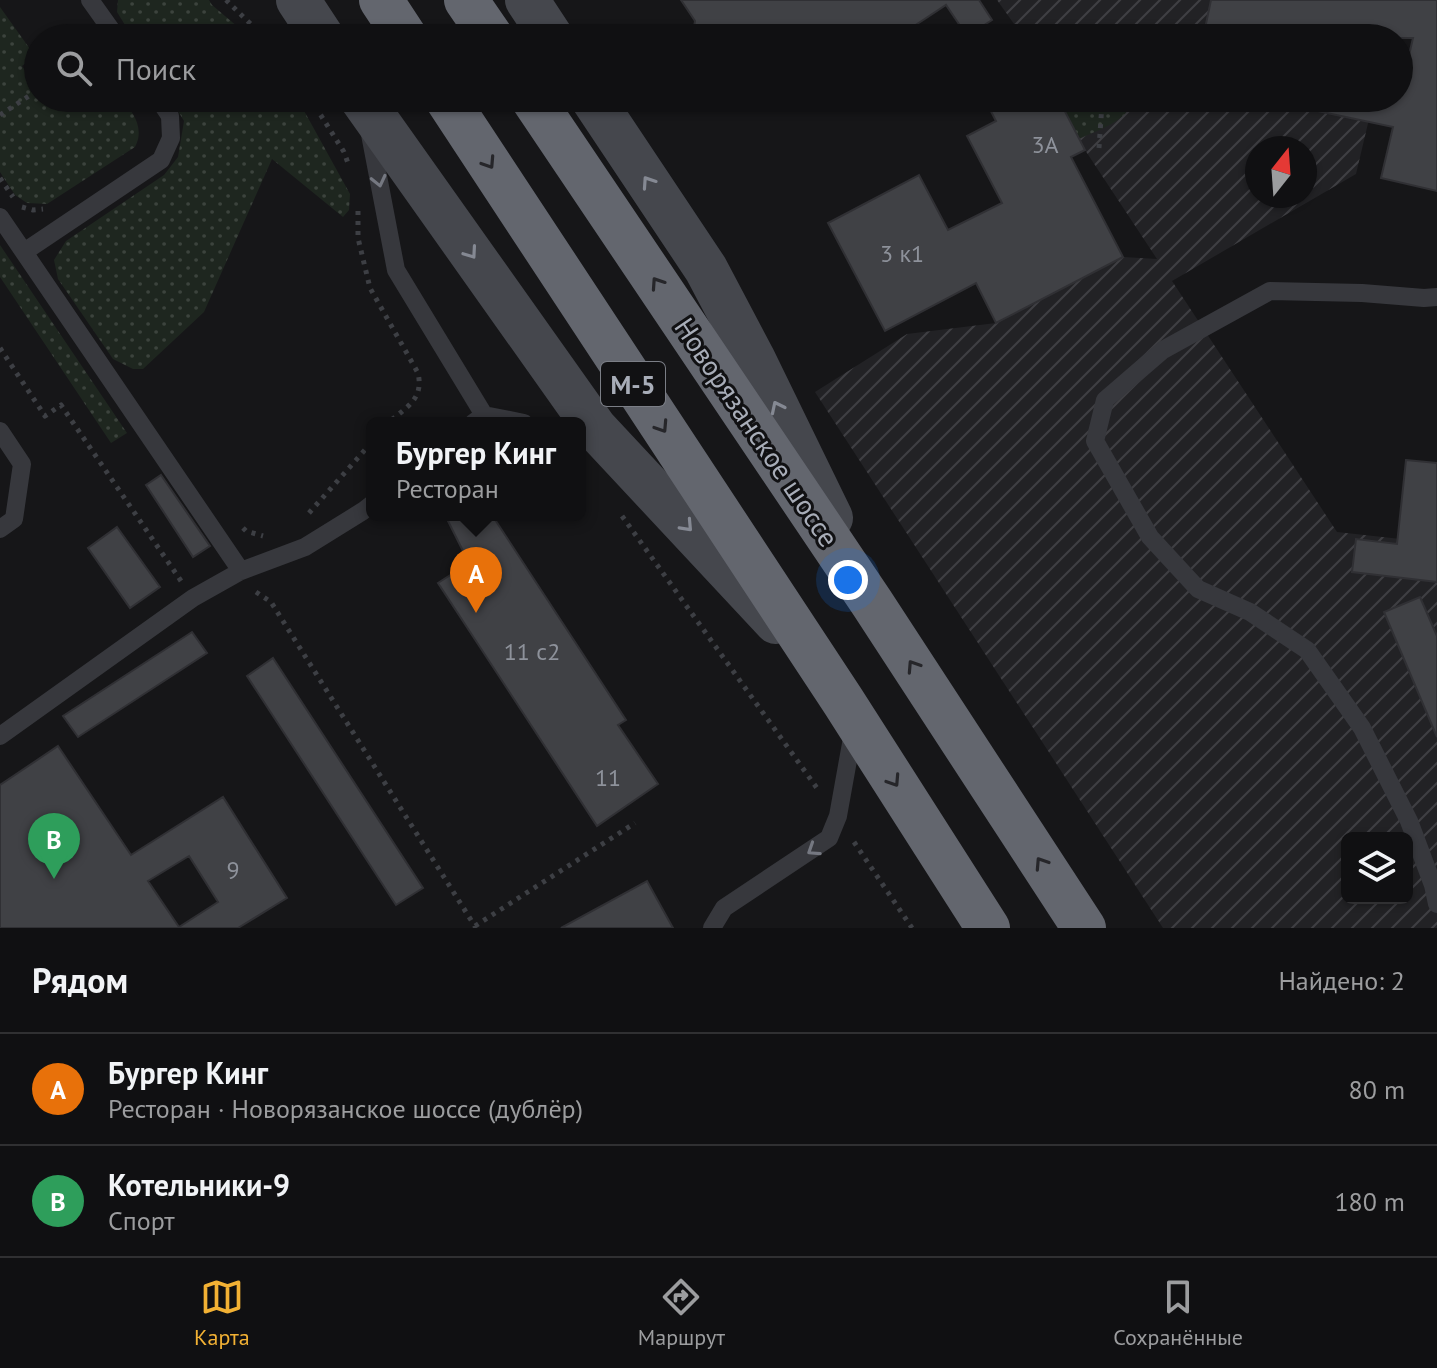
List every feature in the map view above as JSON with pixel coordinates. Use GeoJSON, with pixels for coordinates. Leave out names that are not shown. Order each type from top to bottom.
{"type":"FeatureCollection","features":[{"type":"Feature","properties":{"kind":"highway"},"geometry":{"type":"LineString","coordinates":[[381,0],[397,24]]}},
{"type":"Feature","properties":{"kind":"highway"},"geometry":{"type":"LineString","coordinates":[[466,0],[482,24]]}},
{"type":"Feature","properties":{"kind":"highway","name":"М-5"},"geometry":{"type":"LineString","coordinates":[[455,112],[988,928]]}},
{"type":"Feature","properties":{"kind":"highway","name":"Новорязанское шоссе"},"geometry":{"type":"LineString","coordinates":[[541,112],[872,603],[1084,928]]}},
{"type":"Feature","properties":{"kind":"main road"},"geometry":{"type":"LineString","coordinates":[[298,0],[314,24]]}},
{"type":"Feature","properties":{"kind":"main road"},"geometry":{"type":"LineString","coordinates":[[527,0],[543,24]]}},
{"type":"Feature","properties":{"kind":"main road"},"geometry":{"type":"LineString","coordinates":[[371,112],[580,417]]}},
{"type":"Feature","properties":{"kind":"main road"},"geometry":{"type":"LineString","coordinates":[[601,112],[706,269],[753,358],[872,603]]}},
{"type":"Feature","properties":{"kind":"main road"},"geometry":{"type":"LineString","coordinates":[[588,429],[832,685]]}},
{"type":"Feature","properties":{"kind":"lane"},"geometry":{"type":"LineString","coordinates":[[90,0],[107,24]]}},
{"type":"Feature","properties":{"kind":"lane"},"geometry":{"type":"LineString","coordinates":[[24,252],[161,160],[171,138],[167,112]]}},
{"type":"Feature","properties":{"kind":"lane"},"geometry":{"type":"LineString","coordinates":[[365,112],[396,270],[478,417]]}},
{"type":"Feature","properties":{"kind":"lane"},"geometry":{"type":"LineString","coordinates":[[0,217],[241,571]]}},
{"type":"Feature","properties":{"kind":"lane"},"geometry":{"type":"LineString","coordinates":[[1437,297],[1270,291],[1163,350],[1105,400],[1095,441],[1150,537],[1198,589],[1250,612],[1307,650],[1362,728],[1409,821],[1437,904]]}},
{"type":"Feature","properties":{"kind":"lane"},"geometry":{"type":"LineString","coordinates":[[0,431],[22,464],[14,519],[0,529]]}},
{"type":"Feature","properties":{"kind":"lane"},"geometry":{"type":"LineString","coordinates":[[0,736],[193,598],[241,571],[305,547],[366,509]]}},
{"type":"Feature","properties":{"kind":"lane"},"geometry":{"type":"LineString","coordinates":[[712,928],[724,908],[829,838],[838,816],[852,738],[832,685]]}},
{"type":"Feature","properties":{"kind":"path"},"geometry":{"type":"LineString","coordinates":[[226,0],[251,24]]}},
{"type":"Feature","properties":{"kind":"path"},"geometry":{"type":"LineString","coordinates":[[0,115],[24,99]]}},
{"type":"Feature","properties":{"kind":"path"},"geometry":{"type":"LineString","coordinates":[[1099,148],[1101,112]]}},
{"type":"Feature","properties":{"kind":"path"},"geometry":{"type":"LineString","coordinates":[[0,178],[19,206],[33,210],[47,209]]}},
{"type":"Feature","properties":{"kind":"path"},"geometry":{"type":"LineString","coordinates":[[0,348],[45,416],[61,405],[193,598]]}},
{"type":"Feature","properties":{"kind":"path"},"geometry":{"type":"LineString","coordinates":[[306,516],[366,449]]}},
{"type":"Feature","properties":{"kind":"path"},"geometry":{"type":"LineString","coordinates":[[617,508],[838,816],[912,928]]}},
{"type":"Feature","properties":{"kind":"path"},"geometry":{"type":"LineString","coordinates":[[239,522],[246,531],[267,538]]}},
{"type":"Feature","properties":{"kind":"path"},"geometry":{"type":"LineString","coordinates":[[246,592],[256,592],[271,602],[476,927],[635,823]]}},
{"type":"Feature","properties":{"kind":"shaded area"},"geometry":{"type":"Polygon","coordinates":[[[118,0],[209,0],[234,24],[124,24],[117,12],[118,0]]]}},
{"type":"Feature","properties":{"kind":"shaded area"},"geometry":{"type":"Polygon","coordinates":[[[997,0],[1397,0],[1391,24],[1014,24],[997,0]]]}},
{"type":"Feature","properties":{"kind":"shaded area"},"geometry":{"type":"Polygon","coordinates":[[[0,7],[24,41],[24,112],[132,112],[139,133],[135,147],[47,204],[27,203],[15,195],[0,172],[0,7]]]}},
{"type":"Feature","properties":{"kind":"shaded area"},"geometry":{"type":"Polygon","coordinates":[[[179,112],[305,112],[350,194],[349,210],[343,217],[272,159],[204,312],[143,369],[133,369],[113,359],[58,279],[54,260],[66,241],[164,175],[178,157],[184,121],[179,112]]]}},
{"type":"Feature","properties":{"kind":"shaded area"},"geometry":{"type":"Polygon","coordinates":[[[1065,112],[1371,112],[1356,174],[1317,197],[1317,136],[1245,136],[1245,208],[1298,208],[1172,281],[1337,532],[1437,543],[1437,928],[1163,928],[815,392],[907,334],[996,323],[1123,257],[1157,259],[1085,150],[1065,112]]]}},
{"type":"Feature","properties":{"kind":"shaded area"},"geometry":{"type":"Polygon","coordinates":[[[1065,112],[1126,112],[1104,128],[1079,139],[1065,112]]]}},
{"type":"Feature","properties":{"kind":"shaded area"},"geometry":{"type":"Polygon","coordinates":[[[0,245],[127,433],[111,443],[0,277],[0,245]]]}},
{"type":"Feature","properties":{"kind":"building"},"geometry":{"type":"Polygon","coordinates":[[[681,0],[979,0],[992,20],[986,24],[959,24],[946,5],[917,24],[694,24],[681,0]]]}},
{"type":"Feature","properties":{"kind":"building"},"geometry":{"type":"Polygon","coordinates":[[[1211,0],[1437,0],[1437,191],[1381,178],[1393,127],[1322,112],[1413,112],[1413,24],[1206,24],[1211,0]]]}},
{"type":"Feature","properties":{"kind":"building"},"geometry":{"type":"Polygon","coordinates":[[[991,112],[1065,112],[1085,150],[1071,157],[1123,257],[996,323],[976,283],[885,331],[828,223],[919,175],[948,230],[1002,203],[967,136],[996,121],[991,112]]]}},
{"type":"Feature","properties":{"kind":"building"},"geometry":{"type":"Polygon","coordinates":[[[1406,460],[1437,463],[1437,582],[1352,572],[1356,539],[1397,544],[1406,460]]]}},
{"type":"Feature","properties":{"kind":"building"},"geometry":{"type":"Polygon","coordinates":[[[161,475],[210,546],[193,557],[146,485],[161,475]]]}},
{"type":"Feature","properties":{"kind":"building"},"geometry":{"type":"Polygon","coordinates":[[[448,521],[496,521],[626,720],[618,725],[658,784],[597,826],[438,583],[469,563],[448,521]]]}},
{"type":"Feature","properties":{"kind":"building"},"geometry":{"type":"Polygon","coordinates":[[[117,527],[160,587],[130,608],[88,548],[117,527]]]}},
{"type":"Feature","properties":{"kind":"building"},"geometry":{"type":"Polygon","coordinates":[[[1420,597],[1437,636],[1437,737],[1384,612],[1420,597]]]}},
{"type":"Feature","properties":{"kind":"building"},"geometry":{"type":"Polygon","coordinates":[[[192,632],[207,653],[78,737],[63,716],[192,632]]]}},
{"type":"Feature","properties":{"kind":"building"},"geometry":{"type":"Polygon","coordinates":[[[273,658],[423,888],[396,905],[247,676],[273,658]]]}},
{"type":"Feature","properties":{"kind":"building"},"geometry":{"type":"Polygon","coordinates":[[[58,746],[131,855],[223,797],[287,898],[238,928],[0,928],[0,785],[58,746]],[[189,856],[148,881],[179,927],[218,902],[189,856]]]}},
{"type":"Feature","properties":{"kind":"building"},"geometry":{"type":"Polygon","coordinates":[[[647,881],[673,928],[561,928],[647,881]]]}},
{"type":"Feature","properties":{"kind":"place","name":"Бургер Кинг"},"geometry":{"type":"Point","coordinates":[476,613]}},
{"type":"Feature","properties":{"kind":"place","name":"Котельники-9"},"geometry":{"type":"Point","coordinates":[54,879]}}]}
